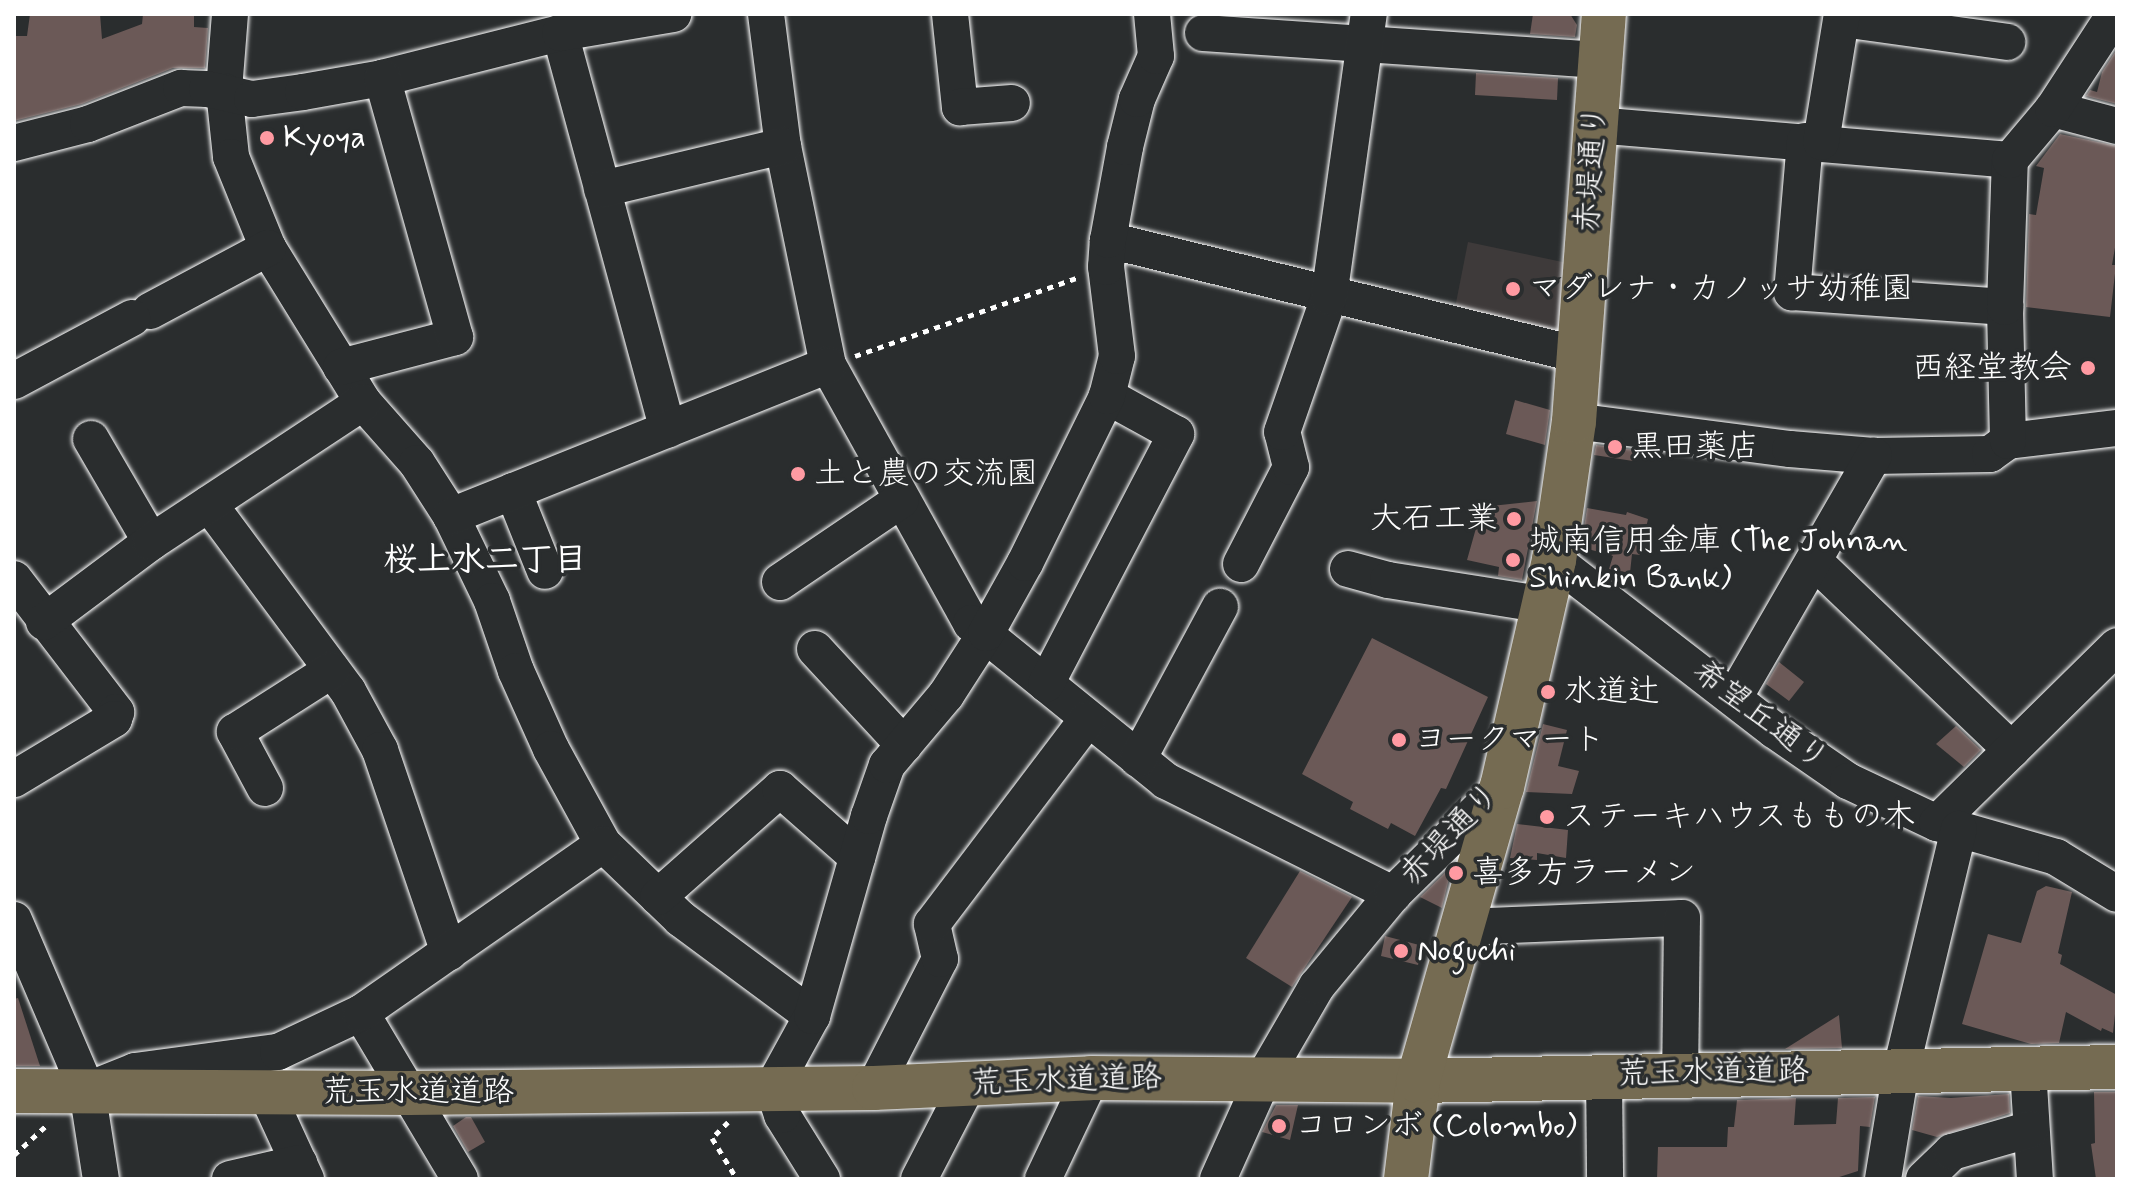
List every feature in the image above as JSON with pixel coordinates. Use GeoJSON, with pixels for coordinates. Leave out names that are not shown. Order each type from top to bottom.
{"type":"FeatureCollection","features":[{"type":"Feature","properties":{"kind":"main road","name":"赤堤通り"},"geometry":{"type":"LineString","coordinates":[[1502,787],[1554,560],[1574,421],[1604,14]]}},
{"type":"Feature","properties":{"kind":"main road"},"geometry":{"type":"LineString","coordinates":[[1406,1179],[1418,1081],[1502,787]]}},
{"type":"Feature","properties":{"kind":"main road","name":"荒玉水道道路"},"geometry":{"type":"LineString","coordinates":[[14,1091],[408,1093],[874,1088],[1091,1078],[1418,1081],[2117,1067]]}},
{"type":"Feature","properties":{"kind":"street"},"geometry":{"type":"LineString","coordinates":[[230,14],[224,91],[231,157],[268,248],[363,402],[417,463],[451,516],[492,601],[516,671],[551,749],[603,844],[681,919],[812,1016]]}},
{"type":"Feature","properties":{"kind":"street"},"geometry":{"type":"LineString","coordinates":[[14,143],[88,124],[181,88],[224,91],[252,99],[382,78],[560,33],[673,14]]}},
{"type":"Feature","properties":{"kind":"street"},"geometry":{"type":"LineString","coordinates":[[766,14],[783,146],[828,365],[971,623],[1166,781],[1393,894]]}},
{"type":"Feature","properties":{"kind":"street"},"geometry":{"type":"LineString","coordinates":[[950,14],[960,107],[1012,103]]}},
{"type":"Feature","properties":{"kind":"street"},"geometry":{"type":"LineString","coordinates":[[822,1179],[768,1087],[812,1016],[857,857],[887,765],[946,695],[986,633],[1025,563],[1107,396],[1117,356],[1107,254],[1125,147],[1137,99],[1156,56],[1152,14]]}},
{"type":"Feature","properties":{"kind":"street"},"geometry":{"type":"LineString","coordinates":[[2008,441],[2005,307],[2010,160],[2053,109],[2115,14]]}},
{"type":"Feature","properties":{"kind":"street"},"geometry":{"type":"LineString","coordinates":[[2005,307],[1792,292],[1813,142],[1842,17],[2007,42]]}},
{"type":"Feature","properties":{"kind":"street"},"geometry":{"type":"LineString","coordinates":[[1241,564],[1291,467],[1282,432],[1329,297],[1368,29]]}},
{"type":"Feature","properties":{"kind":"street"},"geometry":{"type":"LineString","coordinates":[[1203,33],[1368,29],[1599,60]]}},
{"type":"Feature","properties":{"kind":"street"},"geometry":{"type":"LineString","coordinates":[[560,33],[668,430]]}},
{"type":"Feature","properties":{"kind":"street"},"geometry":{"type":"LineString","coordinates":[[341,367],[455,337],[382,78]]}},
{"type":"Feature","properties":{"kind":"street"},"geometry":{"type":"LineString","coordinates":[[2053,109],[2117,126]]}},
{"type":"Feature","properties":{"kind":"street"},"geometry":{"type":"LineString","coordinates":[[1595,125],[2010,160]]}},
{"type":"Feature","properties":{"kind":"street"},"geometry":{"type":"LineString","coordinates":[[602,189],[783,146]]}},
{"type":"Feature","properties":{"kind":"street"},"geometry":{"type":"LineString","coordinates":[[14,381],[268,248]]}},
{"type":"Feature","properties":{"kind":"street"},"geometry":{"type":"LineString","coordinates":[[1107,254],[1329,297],[1579,355]]}},
{"type":"Feature","properties":{"kind":"street"},"geometry":{"type":"LineString","coordinates":[[451,516],[828,365]]}},
{"type":"Feature","properties":{"kind":"street"},"geometry":{"type":"LineString","coordinates":[[1046,684],[1176,434],[1107,396]]}},
{"type":"Feature","properties":{"kind":"street"},"geometry":{"type":"LineString","coordinates":[[44,622],[151,542],[363,402]]}},
{"type":"Feature","properties":{"kind":"street"},"geometry":{"type":"LineString","coordinates":[[1574,421],[1790,449],[1874,456],[1990,454],[2008,441],[2117,428]]}},
{"type":"Feature","properties":{"kind":"street"},"geometry":{"type":"LineString","coordinates":[[91,439],[151,542]]}},
{"type":"Feature","properties":{"kind":"street"},"geometry":{"type":"LineString","coordinates":[[1734,698],[1874,456]]}},
{"type":"Feature","properties":{"kind":"street"},"geometry":{"type":"LineString","coordinates":[[513,491],[545,571]]}},
{"type":"Feature","properties":{"kind":"street"},"geometry":{"type":"LineString","coordinates":[[780,582],[901,500]]}},
{"type":"Feature","properties":{"kind":"street"},"geometry":{"type":"LineString","coordinates":[[209,504],[332,670],[380,750],[449,953]]}},
{"type":"Feature","properties":{"kind":"street","name":"希望丘通り"},"geometry":{"type":"LineString","coordinates":[[1554,560],[1848,781],[1948,826],[2056,857],[2117,894]]}},
{"type":"Feature","properties":{"kind":"street"},"geometry":{"type":"LineString","coordinates":[[1815,562],[2012,750]]}},
{"type":"Feature","properties":{"kind":"street"},"geometry":{"type":"LineString","coordinates":[[1348,569],[1388,580],[1545,605]]}},
{"type":"Feature","properties":{"kind":"street"},"geometry":{"type":"LineString","coordinates":[[14,579],[116,712],[114,719],[14,779]]}},
{"type":"Feature","properties":{"kind":"street"},"geometry":{"type":"LineString","coordinates":[[1138,759],[1220,607]]}},
{"type":"Feature","properties":{"kind":"street"},"geometry":{"type":"LineString","coordinates":[[1883,1179],[1948,826],[2012,750],[2117,646]]}},
{"type":"Feature","properties":{"kind":"street"},"geometry":{"type":"LineString","coordinates":[[815,649],[904,745]]}},
{"type":"Feature","properties":{"kind":"street"},"geometry":{"type":"LineString","coordinates":[[265,788],[235,732],[332,670]]}},
{"type":"Feature","properties":{"kind":"street"},"geometry":{"type":"LineString","coordinates":[[874,1088],[940,959],[932,924],[1087,720]]}},
{"type":"Feature","properties":{"kind":"street","name":"赤堤通り"},"geometry":{"type":"LineString","coordinates":[[1218,1179],[1263,1079],[1317,986],[1393,894],[1502,787]]}},
{"type":"Feature","properties":{"kind":"street"},"geometry":{"type":"LineString","coordinates":[[658,897],[780,789],[857,857]]}},
{"type":"Feature","properties":{"kind":"street"},"geometry":{"type":"LineString","coordinates":[[87,1090],[135,1071],[278,1052],[361,1013],[603,844]]}},
{"type":"Feature","properties":{"kind":"street"},"geometry":{"type":"LineString","coordinates":[[1464,927],[1682,918],[1680,1074]]}},
{"type":"Feature","properties":{"kind":"street"},"geometry":{"type":"LineString","coordinates":[[14,920],[24,969],[87,1090],[101,1179]]}},
{"type":"Feature","properties":{"kind":"street"},"geometry":{"type":"LineString","coordinates":[[361,1013],[460,1179]]}},
{"type":"Feature","properties":{"kind":"street"},"geometry":{"type":"LineString","coordinates":[[2028,1069],[2035,1179]]}},
{"type":"Feature","properties":{"kind":"street"},"geometry":{"type":"LineString","coordinates":[[1604,1075],[1605,1179]]}},
{"type":"Feature","properties":{"kind":"street"},"geometry":{"type":"LineString","coordinates":[[1043,1179],[1091,1078]]}},
{"type":"Feature","properties":{"kind":"street"},"geometry":{"type":"LineString","coordinates":[[919,1179],[968,1084]]}},
{"type":"Feature","properties":{"kind":"street"},"geometry":{"type":"LineString","coordinates":[[230,1179],[302,1171],[266,1092]]}},
{"type":"Feature","properties":{"kind":"street"},"geometry":{"type":"LineString","coordinates":[[1924,1179],[1952,1152],[2031,1129]]}},
{"type":"Feature","properties":{"kind":"path"},"geometry":{"type":"LineString","coordinates":[[828,365],[1107,254]]}},
{"type":"Feature","properties":{"kind":"path"},"geometry":{"type":"LineString","coordinates":[[737,1179],[712,1138],[768,1087]]}},
{"type":"Feature","properties":{"kind":"shaded area","name":"マダレナ・カノッサ幼稚園"},"geometry":{"type":"Polygon","coordinates":[[[1468,242],[1572,264],[1557,335],[1454,313],[1468,242]]]}},
{"type":"Feature","properties":{"kind":"building"},"geometry":{"type":"Polygon","coordinates":[[[30,14],[100,14],[102,39],[142,24],[143,14],[194,14],[194,27],[208,28],[205,68],[173,68],[82,104],[14,121],[14,36],[27,36],[30,14]]]}},
{"type":"Feature","properties":{"kind":"building"},"geometry":{"type":"Polygon","coordinates":[[[1533,14],[1570,14],[1577,25],[1575,37],[1530,34],[1533,14]]]}},
{"type":"Feature","properties":{"kind":"building"},"geometry":{"type":"Polygon","coordinates":[[[2117,49],[2117,104],[2086,96],[2090,90],[2097,92],[2102,72],[2117,49]]]}},
{"type":"Feature","properties":{"kind":"building"},"geometry":{"type":"Polygon","coordinates":[[[1476,73],[1558,78],[1557,100],[1475,95],[1476,73]]]}},
{"type":"Feature","properties":{"kind":"building"},"geometry":{"type":"Polygon","coordinates":[[[2060,134],[2117,146],[2117,236],[2112,265],[2116,265],[2110,317],[2026,307],[2029,214],[2036,215],[2044,168],[2036,166],[2060,134]]]}},
{"type":"Feature","properties":{"kind":"building"},"geometry":{"type":"Polygon","coordinates":[[[1515,400],[1550,410],[1545,445],[1506,434],[1515,400]]]}},
{"type":"Feature","properties":{"kind":"building"},"geometry":{"type":"Polygon","coordinates":[[[1596,445],[1635,450],[1633,461],[1594,455],[1596,445]]]}},
{"type":"Feature","properties":{"kind":"building"},"geometry":{"type":"Polygon","coordinates":[[[1537,501],[1522,580],[1498,576],[1499,567],[1467,560],[1482,507],[1537,501]]]}},
{"type":"Feature","properties":{"kind":"building"},"geometry":{"type":"Polygon","coordinates":[[[1587,508],[1626,515],[1627,512],[1648,519],[1640,555],[1632,554],[1630,573],[1609,569],[1613,556],[1581,547],[1587,508]]]}},
{"type":"Feature","properties":{"kind":"building"},"geometry":{"type":"Polygon","coordinates":[[[1372,638],[1488,697],[1446,789],[1441,788],[1415,836],[1391,823],[1388,829],[1350,809],[1353,802],[1302,774],[1372,638]]]}},
{"type":"Feature","properties":{"kind":"building"},"geometry":{"type":"Polygon","coordinates":[[[1779,662],[1804,682],[1789,701],[1766,684],[1779,662]]]}},
{"type":"Feature","properties":{"kind":"building"},"geometry":{"type":"Polygon","coordinates":[[[1543,724],[1567,730],[1558,766],[1579,771],[1572,794],[1526,792],[1543,724]]]}},
{"type":"Feature","properties":{"kind":"building"},"geometry":{"type":"Polygon","coordinates":[[[1956,726],[1981,750],[1964,767],[1936,744],[1956,726]]]}},
{"type":"Feature","properties":{"kind":"building"},"geometry":{"type":"Polygon","coordinates":[[[1517,824],[1568,830],[1566,858],[1537,853],[1537,860],[1510,858],[1517,824]]]}},
{"type":"Feature","properties":{"kind":"building"},"geometry":{"type":"Polygon","coordinates":[[[1452,866],[1442,908],[1420,897],[1452,866]]]}},
{"type":"Feature","properties":{"kind":"building"},"geometry":{"type":"Polygon","coordinates":[[[1300,871],[1352,897],[1292,987],[1246,958],[1300,871]]]}},
{"type":"Feature","properties":{"kind":"building"},"geometry":{"type":"Polygon","coordinates":[[[2046,886],[2072,892],[2058,953],[2062,955],[2060,964],[2117,995],[2113,1033],[2102,1028],[2101,1031],[2066,1012],[2059,1043],[2031,1044],[1962,1024],[1988,934],[2021,943],[2037,891],[2046,886]]]}},
{"type":"Feature","properties":{"kind":"building"},"geometry":{"type":"Polygon","coordinates":[[[1385,936],[1423,946],[1418,965],[1381,956],[1385,936]]]}},
{"type":"Feature","properties":{"kind":"building"},"geometry":{"type":"Polygon","coordinates":[[[18,998],[40,1066],[14,1066],[14,999],[18,998]]]}},
{"type":"Feature","properties":{"kind":"building"},"geometry":{"type":"Polygon","coordinates":[[[1839,1015],[1842,1048],[1785,1049],[1839,1015]]]}},
{"type":"Feature","properties":{"kind":"building"},"geometry":{"type":"Polygon","coordinates":[[[2094,1092],[2117,1092],[2117,1179],[2096,1179],[2091,1144],[2095,1143],[2094,1092]]]}},
{"type":"Feature","properties":{"kind":"building"},"geometry":{"type":"Polygon","coordinates":[[[2009,1094],[2010,1113],[1937,1137],[1912,1130],[1918,1096],[1951,1098],[2009,1094]]]}},
{"type":"Feature","properties":{"kind":"building"},"geometry":{"type":"Polygon","coordinates":[[[1875,1097],[1870,1127],[1860,1126],[1858,1171],[1833,1179],[1657,1179],[1658,1147],[1727,1147],[1728,1127],[1734,1127],[1737,1100],[1796,1098],[1794,1125],[1836,1124],[1838,1098],[1875,1097]]]}},
{"type":"Feature","properties":{"kind":"building"},"geometry":{"type":"Polygon","coordinates":[[[1276,1105],[1298,1105],[1290,1140],[1262,1132],[1276,1105]]]}},
{"type":"Feature","properties":{"kind":"building"},"geometry":{"type":"Polygon","coordinates":[[[471,1117],[485,1142],[468,1152],[453,1126],[471,1117]]]}},
{"type":"Feature","properties":{"kind":"place","name":"Kyoya"},"geometry":{"type":"Point","coordinates":[267,138]}},
{"type":"Feature","properties":{"kind":"place","name":"マダレナ・カノッサ幼稚園"},"geometry":{"type":"Point","coordinates":[1513,289]}},
{"type":"Feature","properties":{"kind":"place","name":"西経堂教会"},"geometry":{"type":"Point","coordinates":[2088,368]}},
{"type":"Feature","properties":{"kind":"place","name":"黒田薬店"},"geometry":{"type":"Point","coordinates":[1615,447]}},
{"type":"Feature","properties":{"kind":"place","name":"土と農の交流園"},"geometry":{"type":"Point","coordinates":[798,474]}},
{"type":"Feature","properties":{"kind":"place","name":"大石工業"},"geometry":{"type":"Point","coordinates":[1514,519]}},
{"type":"Feature","properties":{"kind":"place","name":"城南信用金庫 (The Johnan Shinkin Bank)"},"geometry":{"type":"Point","coordinates":[1513,560]}},
{"type":"Feature","properties":{"kind":"place","name":"水道辻"},"geometry":{"type":"Point","coordinates":[1548,692]}},
{"type":"Feature","properties":{"kind":"place","name":"ヨークマート"},"geometry":{"type":"Point","coordinates":[1399,740]}},
{"type":"Feature","properties":{"kind":"place","name":"ステーキハウスももの木"},"geometry":{"type":"Point","coordinates":[1547,817]}},
{"type":"Feature","properties":{"kind":"place","name":"喜多方ラーメン"},"geometry":{"type":"Point","coordinates":[1456,873]}},
{"type":"Feature","properties":{"kind":"place","name":"Noguchi"},"geometry":{"type":"Point","coordinates":[1401,951]}},
{"type":"Feature","properties":{"kind":"place","name":"コロンボ (Colombo)"},"geometry":{"type":"Point","coordinates":[1279,1126]}},
{"type":"Feature","properties":{"kind":"district","name":"桜上水二丁目"},"geometry":{"type":"Point","coordinates":[485,561]}}]}
